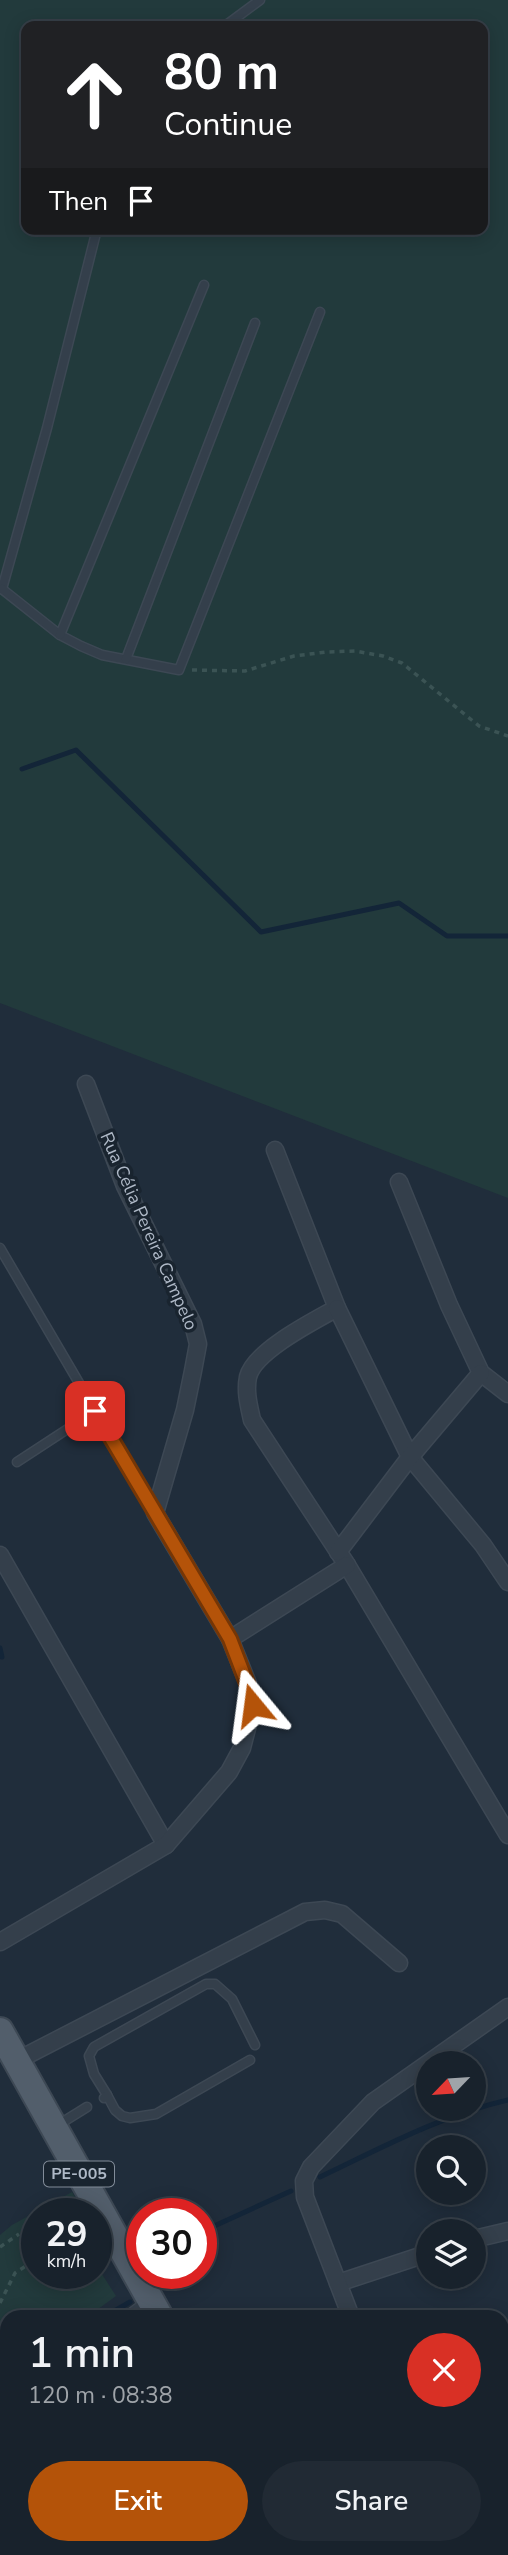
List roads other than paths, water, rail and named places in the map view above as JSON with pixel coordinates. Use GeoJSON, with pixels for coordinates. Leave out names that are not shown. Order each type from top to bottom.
{"type":"FeatureCollection","features":[{"type":"Feature","properties":{"kind":"main road","name":"PE-005"},"geometry":{"type":"LineString","coordinates":[[0,2031],[147,2310]]}},
{"type":"Feature","properties":{"kind":"street","name":"Rua Célia Pereira Campelo"},"geometry":{"type":"LineString","coordinates":[[86,1084],[125,1186],[193,1324],[198,1344],[186,1410],[155,1513]]}},
{"type":"Feature","properties":{"kind":"street"},"geometry":{"type":"LineString","coordinates":[[275,1150],[337,1308],[410,1457],[483,1545],[508,1582]]}},
{"type":"Feature","properties":{"kind":"street"},"geometry":{"type":"LineString","coordinates":[[399,1182],[449,1305],[481,1373],[508,1394]]}},
{"type":"Feature","properties":{"kind":"street"},"geometry":{"type":"LineString","coordinates":[[337,1308],[263,1355],[248,1375],[247,1397],[252,1420],[343,1558],[508,1835]]}},
{"type":"Feature","properties":{"kind":"street"},"geometry":{"type":"LineString","coordinates":[[230,1639],[343,1558],[410,1457],[481,1373]]}},
{"type":"Feature","properties":{"kind":"street"},"geometry":{"type":"LineString","coordinates":[[0,1942],[166,1845],[229,1772],[242,1748],[253,1705],[248,1686],[230,1639],[155,1513]]}},
{"type":"Feature","properties":{"kind":"street"},"geometry":{"type":"LineString","coordinates":[[0,1555],[166,1845]]}},
{"type":"Feature","properties":{"kind":"street"},"geometry":{"type":"LineString","coordinates":[[16,2061],[305,1912],[325,1910],[342,1914],[399,1963]]}},
{"type":"Feature","properties":{"kind":"street"},"geometry":{"type":"LineString","coordinates":[[348,2310],[304,2197],[304,2181],[312,2167],[373,2102],[508,2007]]}},
{"type":"Feature","properties":{"kind":"street"},"geometry":{"type":"LineString","coordinates":[[486,2236],[508,2231]]}},
{"type":"Feature","properties":{"kind":"street"},"geometry":{"type":"LineString","coordinates":[[338,2283],[416,2257]]}},
{"type":"Feature","properties":{"kind":"lane"},"geometry":{"type":"LineString","coordinates":[[232,21],[260,0]]}},
{"type":"Feature","properties":{"kind":"lane"},"geometry":{"type":"LineString","coordinates":[[95,235],[47,428],[1,588],[60,635],[102,655],[179,670],[320,312]]}},
{"type":"Feature","properties":{"kind":"lane"},"geometry":{"type":"LineString","coordinates":[[60,635],[204,285]]}},
{"type":"Feature","properties":{"kind":"lane"},"geometry":{"type":"LineString","coordinates":[[126,659],[255,323]]}},
{"type":"Feature","properties":{"kind":"lane"},"geometry":{"type":"LineString","coordinates":[[0,1248],[155,1513]]}},
{"type":"Feature","properties":{"kind":"lane"},"geometry":{"type":"LineString","coordinates":[[17,1462],[95,1411]]}},
{"type":"Feature","properties":{"kind":"lane"},"geometry":{"type":"LineString","coordinates":[[250,2060],[156,2114],[142,2117],[122,2116],[115,2110],[105,2096],[89,2056],[93,2047],[205,1984],[215,1984],[232,1999],[255,2045]]}},
{"type":"Feature","properties":{"kind":"lane"},"geometry":{"type":"LineString","coordinates":[[53,2128],[87,2107]]}},
{"type":"Feature","properties":{"kind":"waterway"},"geometry":{"type":"LineString","coordinates":[[22,769],[76,750],[261,932],[399,903],[447,936],[508,936]]}},
{"type":"Feature","properties":{"kind":"waterway"},"geometry":{"type":"LineString","coordinates":[[0,1648],[2,1657]]}},
{"type":"Feature","properties":{"kind":"waterway"},"geometry":{"type":"LineString","coordinates":[[320,2177],[436,2123],[508,2100]]}},
{"type":"Feature","properties":{"kind":"waterway"},"geometry":{"type":"LineString","coordinates":[[217,2225],[291,2191]]}},
{"type":"Feature","properties":{"kind":"waterway"},"geometry":{"type":"LineString","coordinates":[[116,2310],[130,2302]]}}]}
